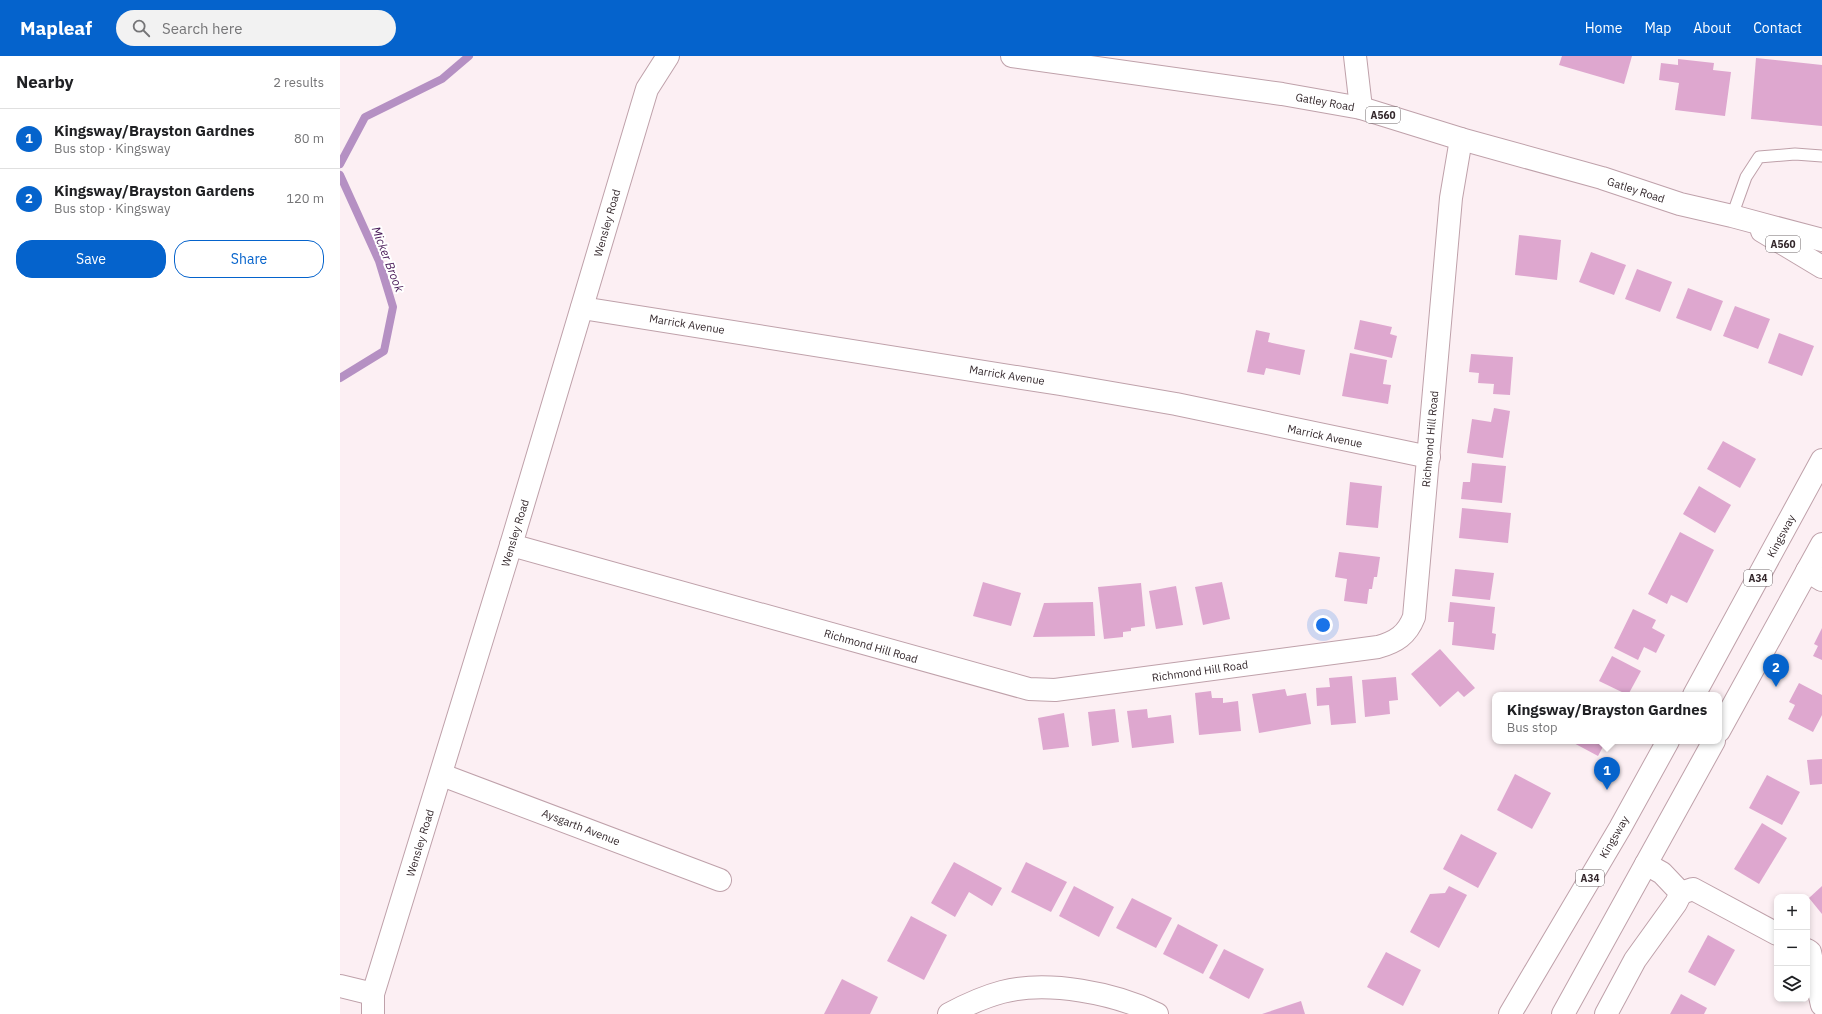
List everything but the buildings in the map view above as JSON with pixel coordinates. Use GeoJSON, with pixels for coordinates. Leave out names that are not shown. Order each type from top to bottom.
{"type":"FeatureCollection","features":[{"type":"Feature","properties":{"kind":"main road","name":"Wensley Road"},"geometry":{"type":"LineString","coordinates":[[373,1004],[647,89],[668,56]]}},
{"type":"Feature","properties":{"kind":"main road","name":"Gatley Road"},"geometry":{"type":"LineString","coordinates":[[1012,56],[1282,94],[1361,108],[1461,139],[1602,178],[1680,204],[1822,240]]}},
{"type":"Feature","properties":{"kind":"main road"},"geometry":{"type":"LineString","coordinates":[[1355,56],[1361,108]]}},
{"type":"Feature","properties":{"kind":"main road","name":"Richmond Hill Road"},"geometry":{"type":"LineString","coordinates":[[511,544],[1028,689],[1055,690],[1378,647],[1390,644],[1399,639],[1406,632],[1414,617],[1451,198],[1461,139]]}},
{"type":"Feature","properties":{"kind":"main road","name":"Gatley Road"},"geometry":{"type":"LineString","coordinates":[[1738,218],[1822,268]]}},
{"type":"Feature","properties":{"kind":"main road","name":"Marrick Avenue"},"geometry":{"type":"LineString","coordinates":[[582,308],[1060,384],[1176,404],[1429,457]]}},
{"type":"Feature","properties":{"kind":"main road","name":"Kingsway"},"geometry":{"type":"LineString","coordinates":[[1696,692],[1822,460]]}},
{"type":"Feature","properties":{"kind":"main road"},"geometry":{"type":"LineString","coordinates":[[1722,726],[1814,576],[1822,544]]}},
{"type":"Feature","properties":{"kind":"main road","name":"Kingsway"},"geometry":{"type":"LineString","coordinates":[[1510,1014],[1620,828],[1666,744]]}},
{"type":"Feature","properties":{"kind":"main road"},"geometry":{"type":"LineString","coordinates":[[1563,1014],[1712,744]]}},
{"type":"Feature","properties":{"kind":"main road","name":"Aysgarth Avenue"},"geometry":{"type":"LineString","coordinates":[[442,775],[720,880]]}},
{"type":"Feature","properties":{"kind":"main road"},"geometry":{"type":"LineString","coordinates":[[1646,864],[1662,873],[1681,893]]}},
{"type":"Feature","properties":{"kind":"main road"},"geometry":{"type":"LineString","coordinates":[[1606,1014],[1635,960],[1676,903],[1681,893],[1693,888],[1774,932]]}},
{"type":"Feature","properties":{"kind":"main road"},"geometry":{"type":"LineString","coordinates":[[1810,952],[1822,1005]]}},
{"type":"Feature","properties":{"kind":"main road"},"geometry":{"type":"LineString","coordinates":[[340,986],[373,1004]]}},
{"type":"Feature","properties":{"kind":"main road"},"geometry":{"type":"LineString","coordinates":[[949,1014],[980,999],[1004,992],[1035,988],[1060,988],[1083,991],[1116,999],[1157,1014]]}},
{"type":"Feature","properties":{"kind":"lane"},"geometry":{"type":"LineString","coordinates":[[1738,218],[1746,177],[1759,157],[1795,154],[1822,156]]}},
{"type":"Feature","properties":{"kind":"waterway","name":"Micker Brook"},"geometry":{"type":"LineString","coordinates":[[340,164],[365,117],[442,79],[469,56]]}},
{"type":"Feature","properties":{"kind":"waterway","name":"Micker Brook"},"geometry":{"type":"LineString","coordinates":[[340,175],[379,261],[393,307],[384,351],[340,378]]}},
{"type":"Feature","properties":{"kind":"place","name":"Kingsway/Brayston Gardens"},"geometry":{"type":"Point","coordinates":[1776,687]}},
{"type":"Feature","properties":{"kind":"place","name":"Kingsway/Brayston Gardnes"},"geometry":{"type":"Point","coordinates":[1607,790]}}]}
